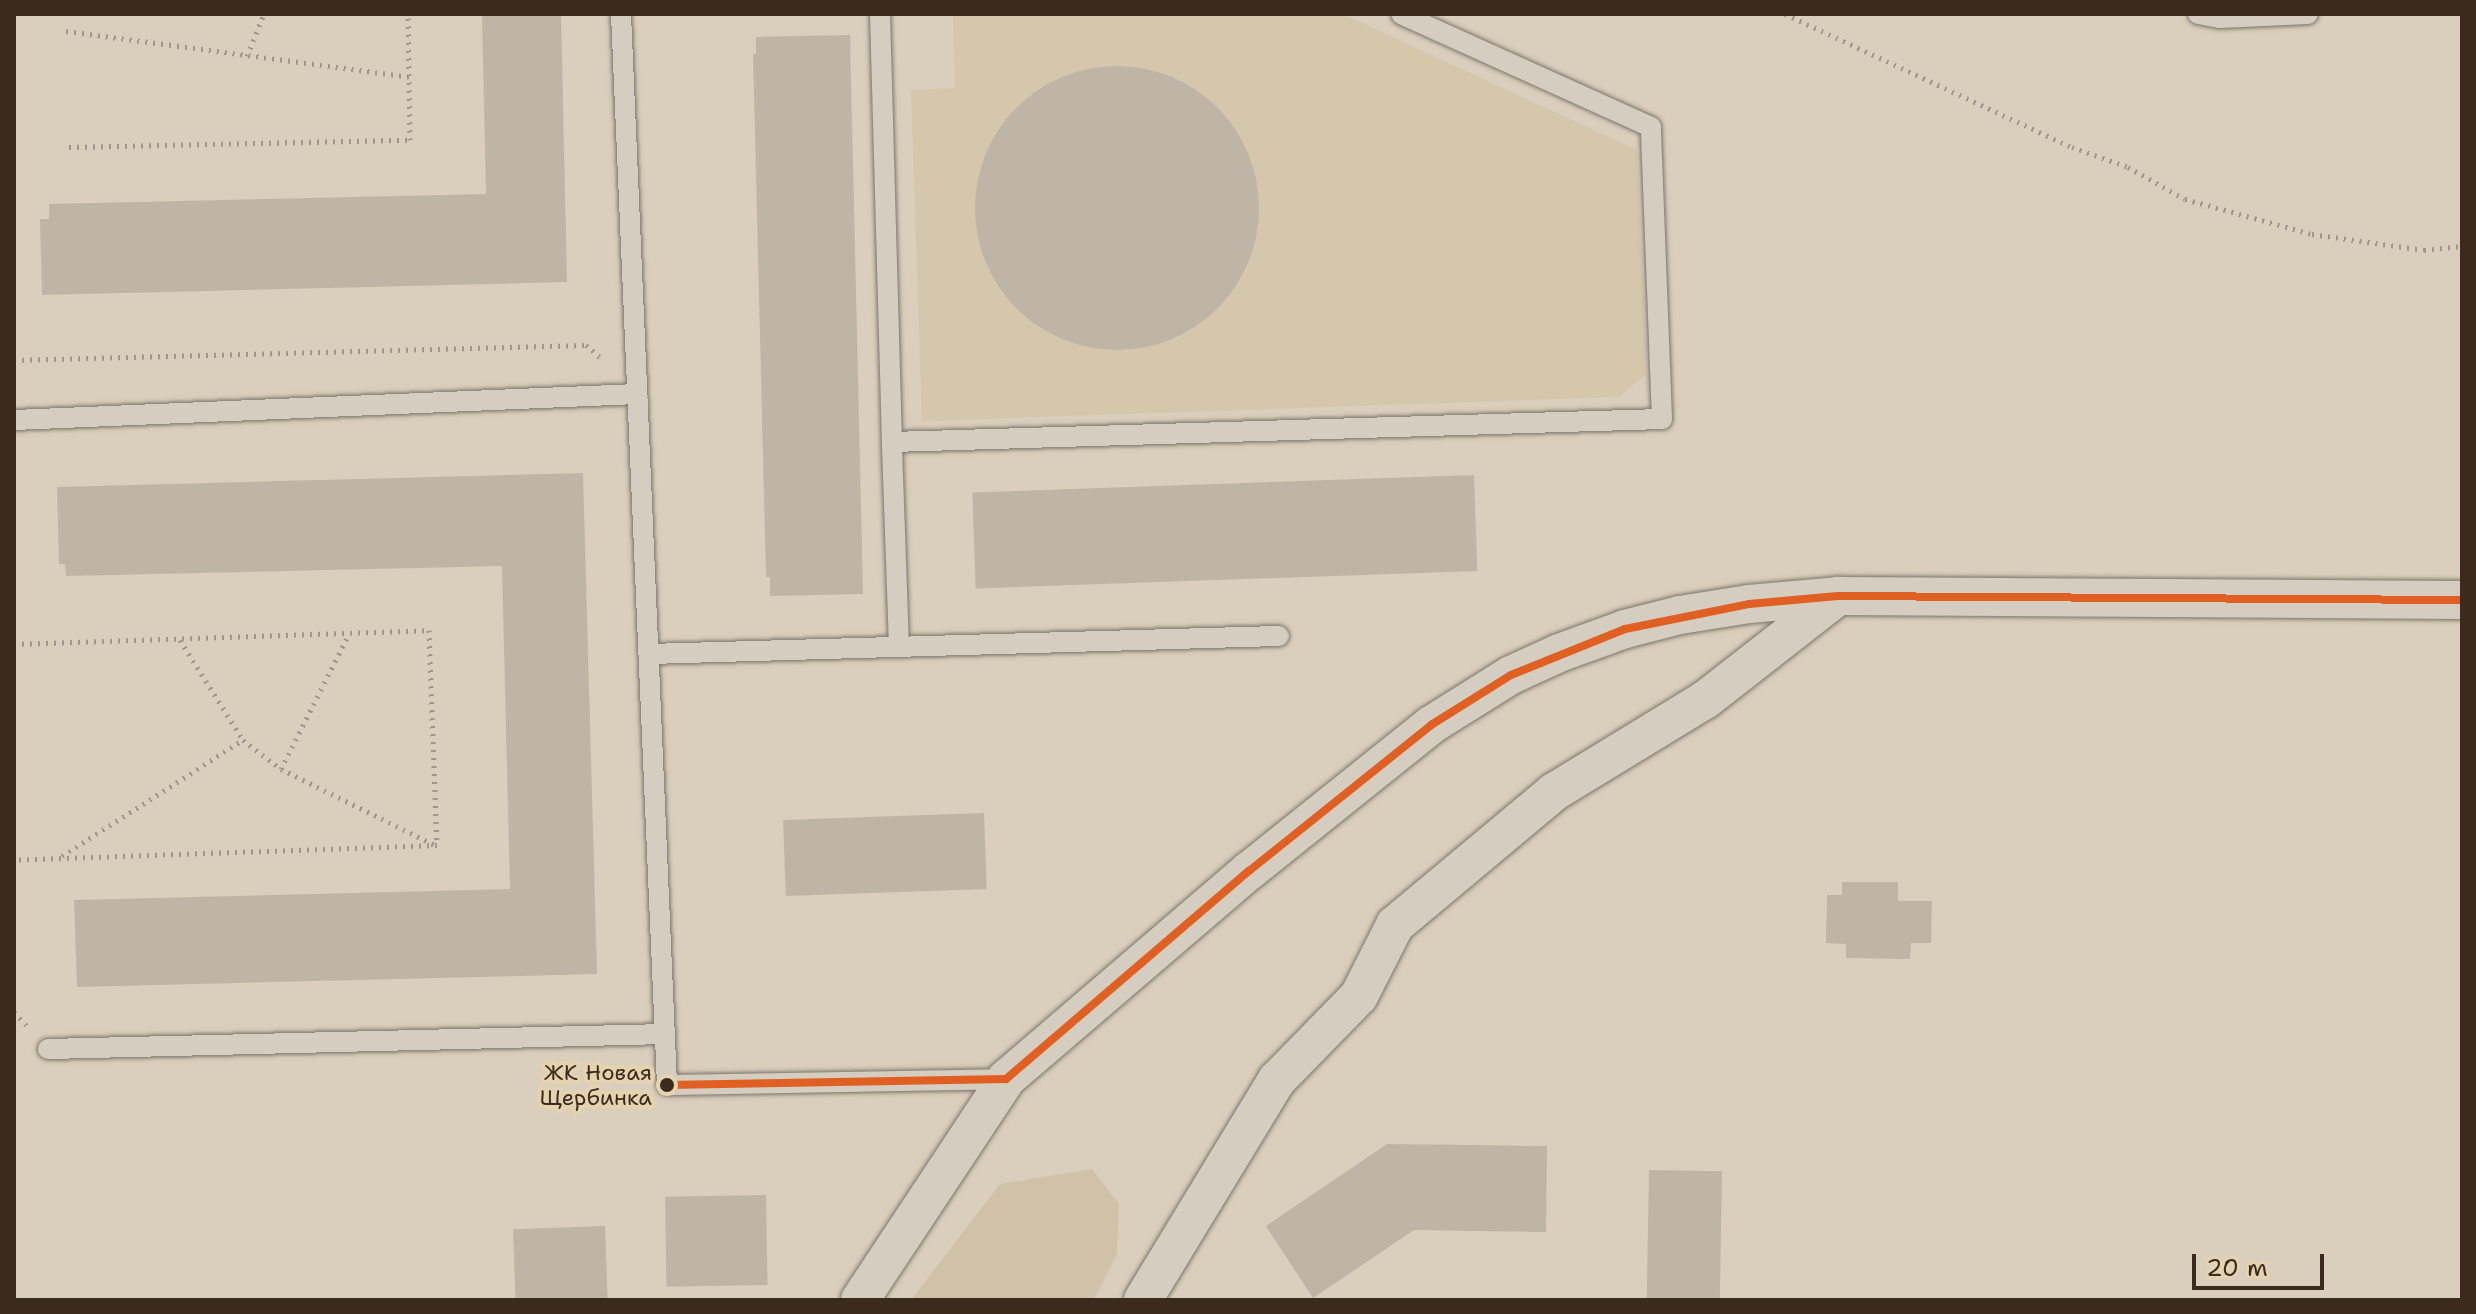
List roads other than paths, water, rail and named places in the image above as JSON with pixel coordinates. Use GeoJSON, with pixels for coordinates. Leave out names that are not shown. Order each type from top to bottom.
{"type":"FeatureCollection","features":[{"type":"Feature","properties":{"kind":"street"},"geometry":{"type":"LineString","coordinates":[[1143,1300],[1277,1080],[1359,996],[1395,925],[1554,792],[1705,700],[1838,596]]}},
{"type":"Feature","properties":{"kind":"street"},"geometry":{"type":"LineString","coordinates":[[860,1300],[1006,1079],[1249,871],[1431,725],[1511,675],[1589,641],[1680,615],[1749,604],[1838,596],[2462,600]]}},
{"type":"Feature","properties":{"kind":"lane"},"geometry":{"type":"LineString","coordinates":[[621,14],[667,1085],[1006,1079]]}},
{"type":"Feature","properties":{"kind":"lane"},"geometry":{"type":"LineString","coordinates":[[880,14],[899,647]]}},
{"type":"Feature","properties":{"kind":"lane"},"geometry":{"type":"LineString","coordinates":[[892,442],[1662,419],[1651,127],[1401,14]]}},
{"type":"Feature","properties":{"kind":"lane"},"geometry":{"type":"LineString","coordinates":[[2198,14],[2220,18],[2308,14]]}},
{"type":"Feature","properties":{"kind":"lane"},"geometry":{"type":"LineString","coordinates":[[14,420],[637,394]]}},
{"type":"Feature","properties":{"kind":"lane"},"geometry":{"type":"LineString","coordinates":[[649,654],[1279,636]]}},
{"type":"Feature","properties":{"kind":"lane"},"geometry":{"type":"LineString","coordinates":[[48,1049],[665,1034]]}},
{"type":"Feature","properties":{"kind":"place","name":"ЖК Новая Щербинка"},"geometry":{"type":"Point","coordinates":[667,1085]}}]}
